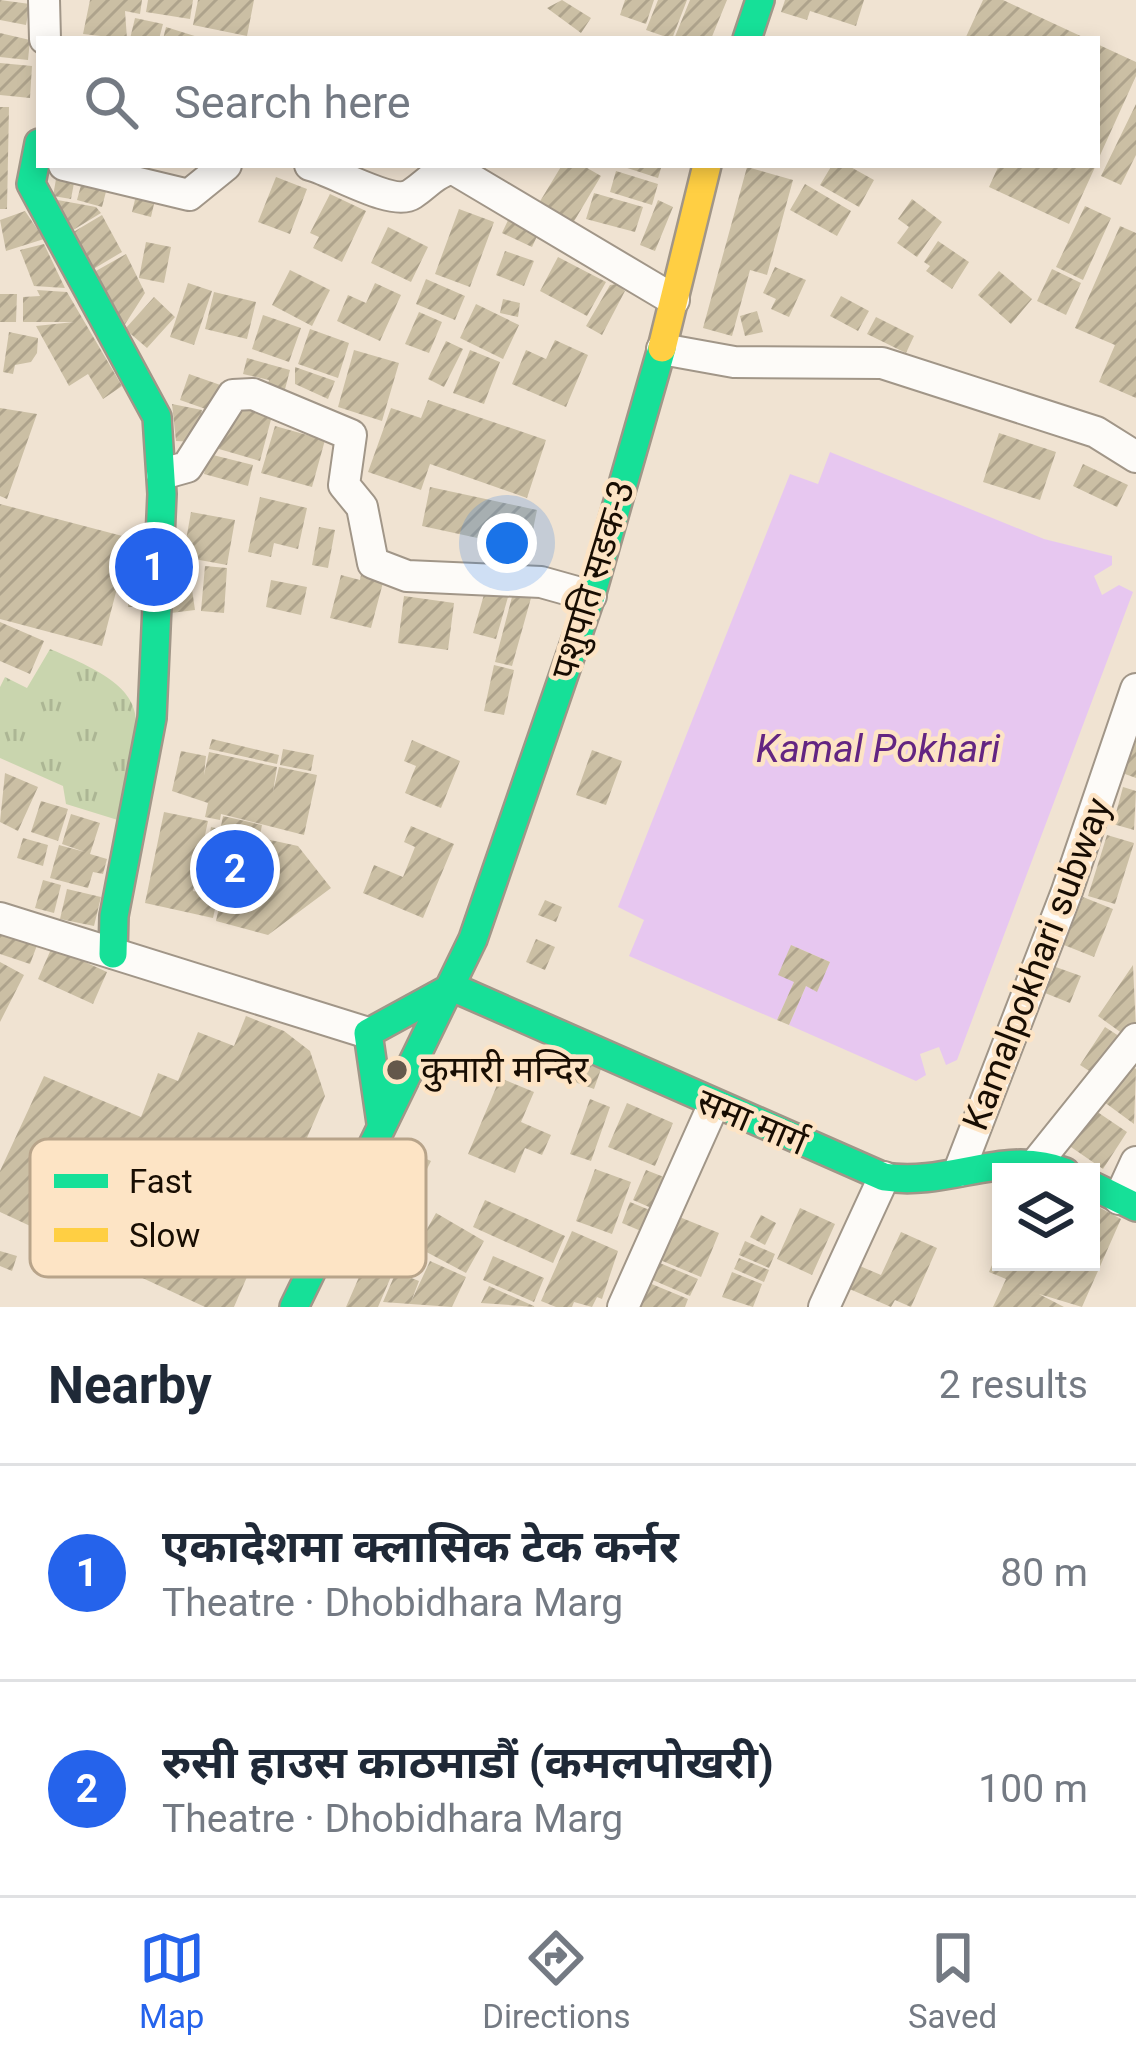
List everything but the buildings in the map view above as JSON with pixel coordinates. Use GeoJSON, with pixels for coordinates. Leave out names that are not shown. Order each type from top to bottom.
{"type":"FeatureCollection","features":[{"type":"Feature","properties":{"kind":"main road"},"geometry":{"type":"LineString","coordinates":[[748,36],[760,0]]}},
{"type":"Feature","properties":{"kind":"main road"},"geometry":{"type":"LineString","coordinates":[[39,168],[31,184],[157,417],[161,474],[152,718],[114,916],[113,954]]}},
{"type":"Feature","properties":{"kind":"main road","name":"पशुपति सडक-3"},"geometry":{"type":"LineString","coordinates":[[373,1139],[452,987],[591,596],[662,349],[705,168]]}},
{"type":"Feature","properties":{"kind":"main road"},"geometry":{"type":"LineString","coordinates":[[381,1123],[368,1033],[452,987]]}},
{"type":"Feature","properties":{"kind":"main road","name":"समा मार्ग"},"geometry":{"type":"LineString","coordinates":[[452,987],[712,1106],[884,1177],[938,1181],[959,1171],[992,1169]]}},
{"type":"Feature","properties":{"kind":"main road"},"geometry":{"type":"LineString","coordinates":[[1100,1189],[1128,1203]]}},
{"type":"Feature","properties":{"kind":"main road","name":"पशुपति सडक-3"},"geometry":{"type":"LineString","coordinates":[[294,1307],[308,1277]]}},
{"type":"Feature","properties":{"kind":"street"},"geometry":{"type":"LineString","coordinates":[[44,0],[45,36]]}},
{"type":"Feature","properties":{"kind":"street"},"geometry":{"type":"LineString","coordinates":[[87,168],[189,195],[222,168]]}},
{"type":"Feature","properties":{"kind":"street"},"geometry":{"type":"LineString","coordinates":[[317,168],[394,199],[412,195],[428,175],[452,168],[674,300]]}},
{"type":"Feature","properties":{"kind":"street"},"geometry":{"type":"LineString","coordinates":[[662,349],[734,362],[882,363],[1096,432],[1136,457]]}},
{"type":"Feature","properties":{"kind":"street"},"geometry":{"type":"LineString","coordinates":[[161,474],[187,467],[233,395],[253,394],[351,435],[344,485],[362,507],[374,563],[407,576],[541,582],[591,596]]}},
{"type":"Feature","properties":{"kind":"street","name":"Kamalpokhari subway"},"geometry":{"type":"LineString","coordinates":[[959,1171],[1066,894],[1136,689]]}},
{"type":"Feature","properties":{"kind":"street"},"geometry":{"type":"LineString","coordinates":[[0,918],[368,1033]]}},
{"type":"Feature","properties":{"kind":"street"},"geometry":{"type":"LineString","coordinates":[[1054,1163],[1136,1039]]}},
{"type":"Feature","properties":{"kind":"street"},"geometry":{"type":"LineString","coordinates":[[623,1307],[712,1106]]}},
{"type":"Feature","properties":{"kind":"street"},"geometry":{"type":"LineString","coordinates":[[1128,1203],[1136,1162]]}},
{"type":"Feature","properties":{"kind":"street"},"geometry":{"type":"LineString","coordinates":[[824,1307],[884,1177]]}},
{"type":"Feature","properties":{"kind":"green space"},"geometry":{"type":"Polygon","coordinates":[[[50,649],[112,681],[135,713],[134,756],[121,821],[66,804],[63,786],[0,758],[0,687],[5,677],[27,688],[50,649]]]}},
{"type":"Feature","properties":{"kind":"water","name":"Kamal Pokhari"},"geometry":{"type":"Polygon","coordinates":[[[830,452],[1044,539],[1112,556],[1112,565],[1094,576],[1102,595],[1119,585],[1133,592],[957,1060],[946,1065],[939,1047],[920,1054],[926,1075],[916,1081],[789,1025],[806,986],[817,991],[830,962],[791,945],[794,982],[777,1020],[629,956],[644,920],[618,907],[790,474],[818,484],[830,452]]]}},
{"type":"Feature","properties":{"kind":"traffic: fast"},"geometry":{"type":"LineString","coordinates":[[748,36],[760,0]]}},
{"type":"Feature","properties":{"kind":"traffic: fast"},"geometry":{"type":"LineString","coordinates":[[36,158],[31,184],[157,417],[162,494],[152,718],[114,916],[113,954]]}},
{"type":"Feature","properties":{"kind":"traffic: fast"},"geometry":{"type":"LineString","coordinates":[[376,1139],[473,939],[591,596],[662,348]]}},
{"type":"Feature","properties":{"kind":"traffic: fast"},"geometry":{"type":"LineString","coordinates":[[452,987],[884,1177],[932,1177],[992,1167]]}},
{"type":"Feature","properties":{"kind":"traffic: fast"},"geometry":{"type":"LineString","coordinates":[[381,1123],[368,1033],[452,987]]}},
{"type":"Feature","properties":{"kind":"traffic: fast"},"geometry":{"type":"LineString","coordinates":[[1100,1189],[1136,1207]]}},
{"type":"Feature","properties":{"kind":"traffic: fast"},"geometry":{"type":"LineString","coordinates":[[294,1307],[309,1277]]}},
{"type":"Feature","properties":{"kind":"traffic: slow"},"geometry":{"type":"LineString","coordinates":[[662,348],[706,168]]}},
{"type":"Feature","properties":{"kind":"place","name":"एकादेशमा क्लासिक टेक कर्नर"},"geometry":{"type":"Point","coordinates":[154,567]}},
{"type":"Feature","properties":{"kind":"place","name":"रुसी हाउस काठमाडौं (कमलपोखरी)"},"geometry":{"type":"Point","coordinates":[235,869]}},
{"type":"Feature","properties":{"kind":"place","name":"कुमारी मन्दिर"},"geometry":{"type":"Point","coordinates":[397,1070]}}]}
